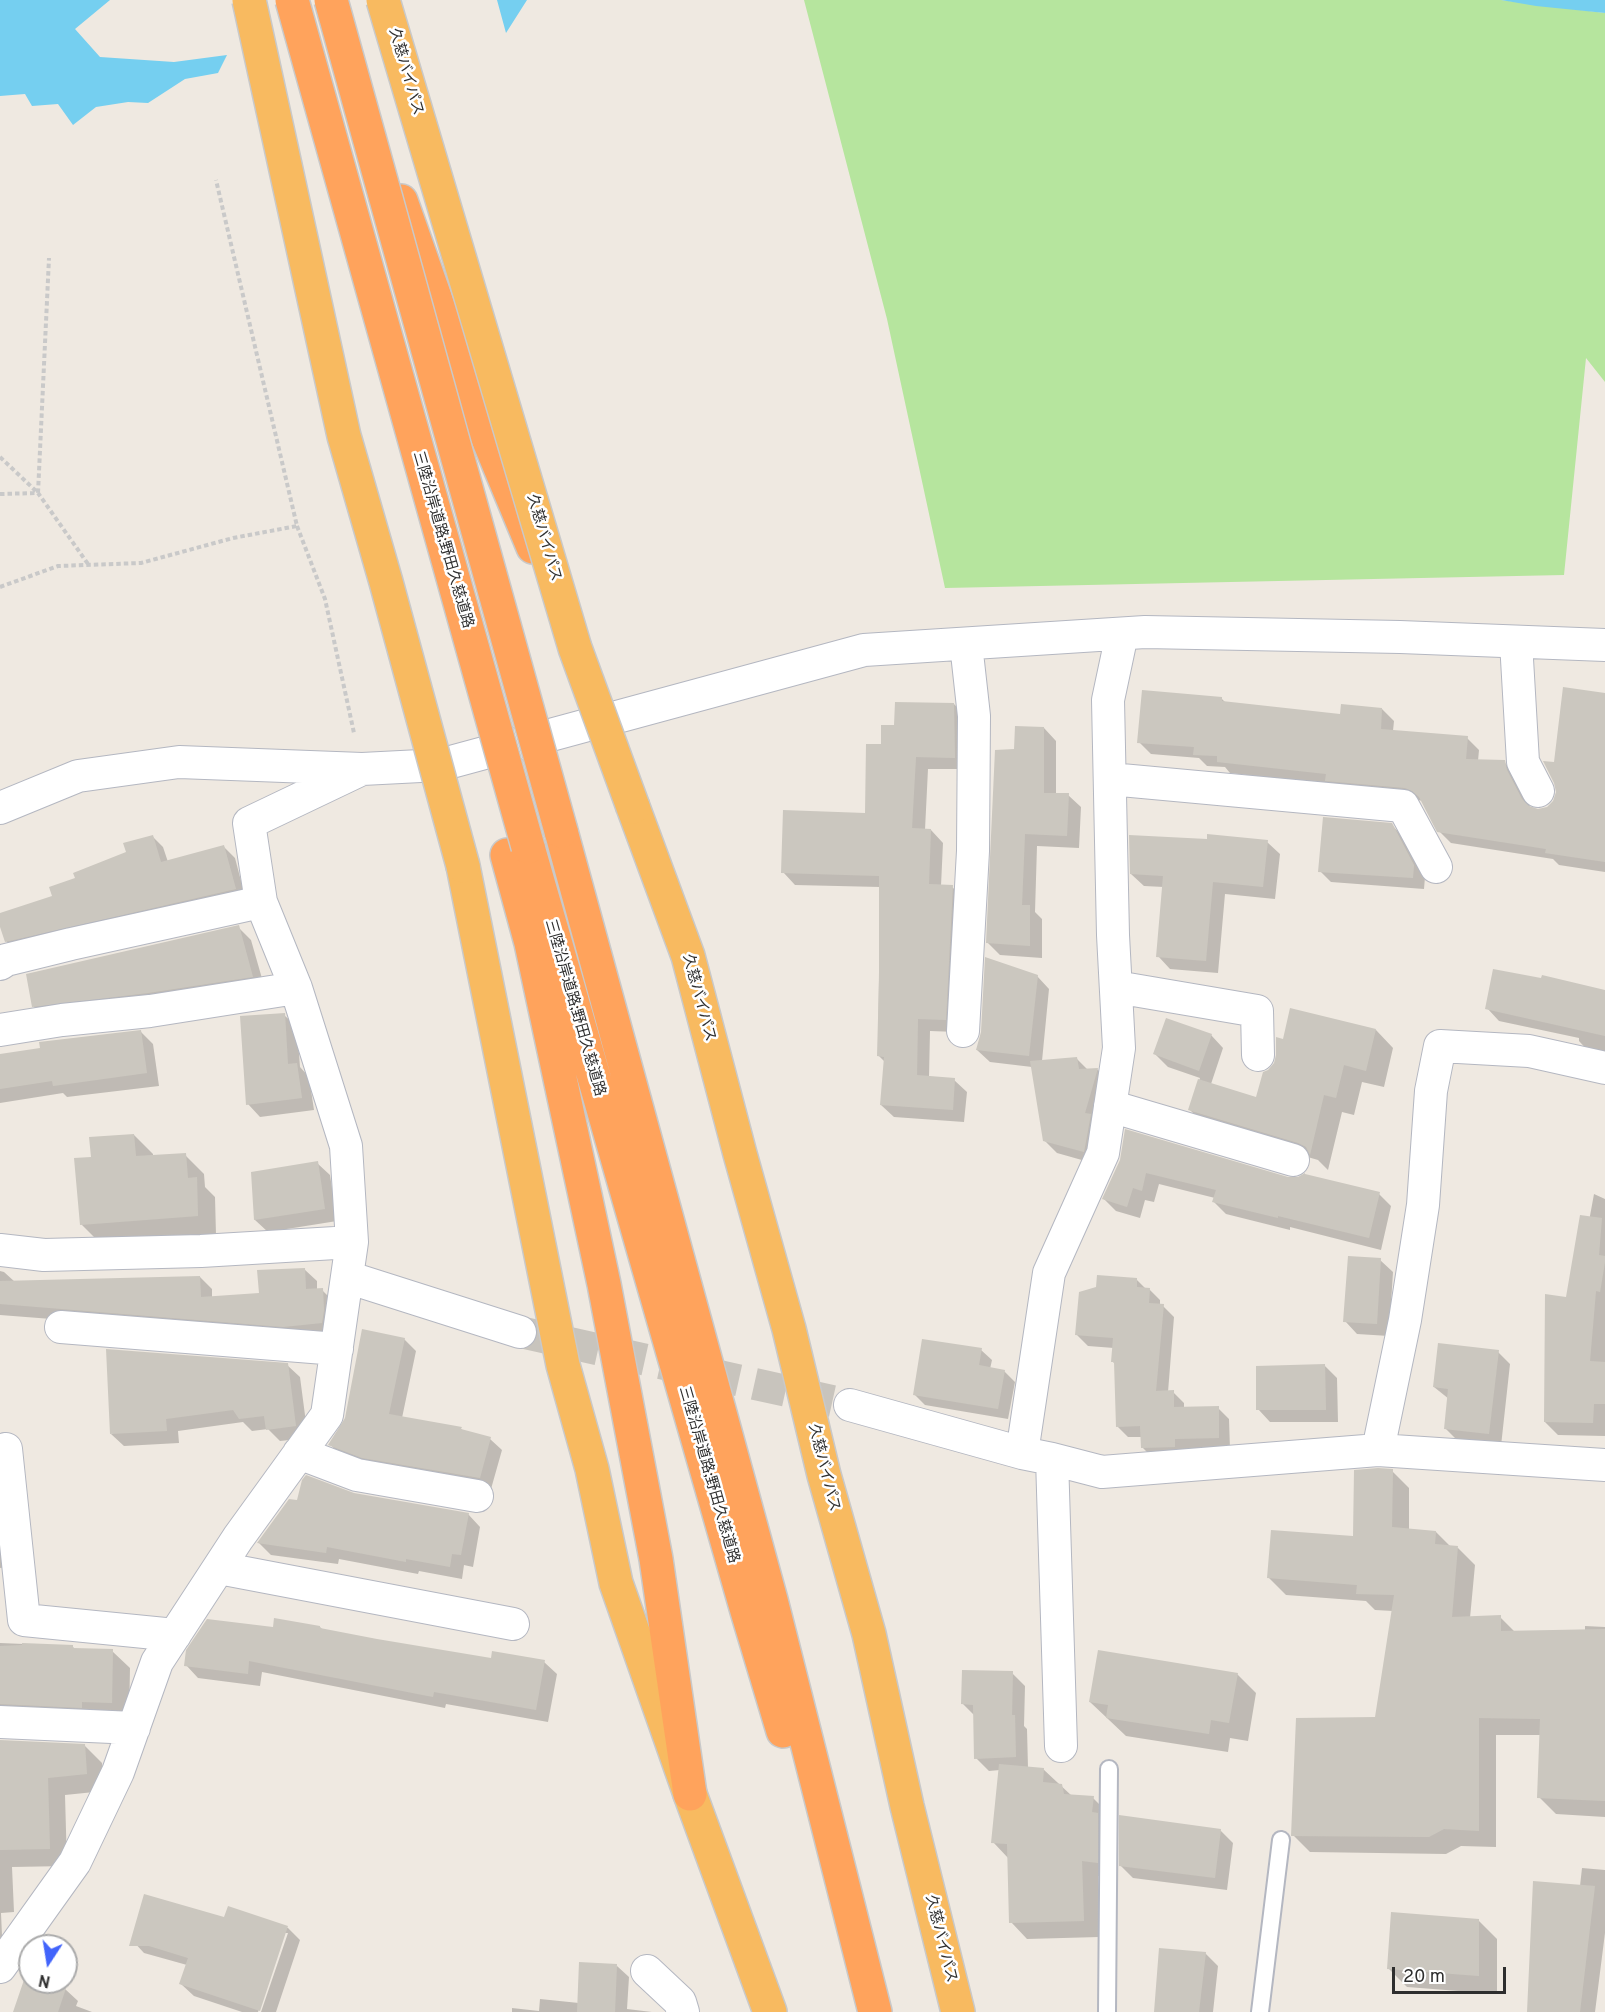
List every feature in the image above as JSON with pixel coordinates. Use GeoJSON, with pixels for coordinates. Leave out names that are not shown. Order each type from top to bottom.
{"type":"FeatureCollection","features":[{"type":"Feature","properties":{"kind":"highway"},"geometry":{"type":"LineString","coordinates":[[249,0],[344,436],[463,866],[563,1365],[592,1468],[616,1583],[770,2012]]}},
{"type":"Feature","properties":{"kind":"highway","name":"三陸沿岸道路;野田久慈道路"},"geometry":{"type":"LineString","coordinates":[[292,0],[365,262],[518,851],[759,1605],[875,2012]]}},
{"type":"Feature","properties":{"kind":"highway","name":"久慈バイパス"},"geometry":{"type":"LineString","coordinates":[[383,0],[575,648],[688,956],[789,1329],[824,1474],[869,1634],[907,1806],[958,2012]]}},
{"type":"Feature","properties":{"kind":"highway"},"geometry":{"type":"LineString","coordinates":[[334,9],[467,388],[575,648]]}},
{"type":"Feature","properties":{"kind":"highway","name":"三陸沿岸道路;野田久慈道路"},"geometry":{"type":"LineString","coordinates":[[334,9],[561,831],[759,1605],[867,2012]]}},
{"type":"Feature","properties":{"kind":"highway"},"geometry":{"type":"LineString","coordinates":[[518,851],[531,943],[604,1284],[656,1559],[690,1794]]}},
{"type":"Feature","properties":{"kind":"street"},"geometry":{"type":"LineString","coordinates":[[0,808],[78,776],[179,762],[362,769],[440,765],[864,650],[1145,632],[1400,637],[1605,645]]}},
{"type":"Feature","properties":{"kind":"street"},"geometry":{"type":"LineString","coordinates":[[1061,1746],[1037,1456],[1049,1273],[1103,1153],[1119,1048],[1108,700],[1122,634]]}},
{"type":"Feature","properties":{"kind":"street"},"geometry":{"type":"LineString","coordinates":[[1516,642],[1523,762],[1538,791]]}},
{"type":"Feature","properties":{"kind":"street"},"geometry":{"type":"LineString","coordinates":[[963,1031],[973,851],[974,716],[966,644]]}},
{"type":"Feature","properties":{"kind":"street"},"geometry":{"type":"LineString","coordinates":[[0,1967],[75,1862],[118,1772],[157,1662],[298,1453],[327,1415],[352,1242],[346,1146],[296,988],[261,902],[249,823],[362,769]]}},
{"type":"Feature","properties":{"kind":"street"},"geometry":{"type":"LineString","coordinates":[[1110,779],[1403,806],[1436,867]]}},
{"type":"Feature","properties":{"kind":"street"},"geometry":{"type":"LineString","coordinates":[[0,964],[6,960],[72,944],[261,902]]}},
{"type":"Feature","properties":{"kind":"street"},"geometry":{"type":"LineString","coordinates":[[1116,987],[1257,1011],[1258,1055]]}},
{"type":"Feature","properties":{"kind":"street"},"geometry":{"type":"LineString","coordinates":[[0,1030],[62,1020],[150,1011],[296,988]]}},
{"type":"Feature","properties":{"kind":"street"},"geometry":{"type":"LineString","coordinates":[[1377,1450],[1405,1320],[1423,1205],[1431,1092],[1440,1046],[1530,1051],[1605,1068]]}},
{"type":"Feature","properties":{"kind":"street"},"geometry":{"type":"LineString","coordinates":[[1110,1106],[1293,1160]]}},
{"type":"Feature","properties":{"kind":"street"},"geometry":{"type":"LineString","coordinates":[[0,1250],[44,1255],[201,1251],[352,1242]]}},
{"type":"Feature","properties":{"kind":"street"},"geometry":{"type":"LineString","coordinates":[[347,1277],[520,1332]]}},
{"type":"Feature","properties":{"kind":"street"},"geometry":{"type":"LineString","coordinates":[[61,1327],[336,1349]]}},
{"type":"Feature","properties":{"kind":"street"},"geometry":{"type":"LineString","coordinates":[[850,1405],[1102,1472],[1377,1450],[1605,1465]]}},
{"type":"Feature","properties":{"kind":"street"},"geometry":{"type":"LineString","coordinates":[[6,1449],[24,1620],[175,1635]]}},
{"type":"Feature","properties":{"kind":"street"},"geometry":{"type":"LineString","coordinates":[[298,1453],[357,1475],[477,1496]]}},
{"type":"Feature","properties":{"kind":"street"},"geometry":{"type":"LineString","coordinates":[[219,1568],[513,1624]]}},
{"type":"Feature","properties":{"kind":"street"},"geometry":{"type":"LineString","coordinates":[[0,1722],[134,1728]]}},
{"type":"Feature","properties":{"kind":"street"},"geometry":{"type":"LineString","coordinates":[[647,1971],[680,2002],[683,2012]]}},
{"type":"Feature","properties":{"kind":"lane"},"geometry":{"type":"LineString","coordinates":[[1107,2012],[1109,1769]]}},
{"type":"Feature","properties":{"kind":"lane"},"geometry":{"type":"LineString","coordinates":[[1260,2012],[1281,1840]]}},
{"type":"Feature","properties":{"kind":"path"},"geometry":{"type":"LineString","coordinates":[[216,180],[297,526],[325,599],[362,769]]}},
{"type":"Feature","properties":{"kind":"path"},"geometry":{"type":"LineString","coordinates":[[38,494],[49,258]]}},
{"type":"Feature","properties":{"kind":"path"},"geometry":{"type":"LineString","coordinates":[[0,457],[38,494],[89,565]]}},
{"type":"Feature","properties":{"kind":"path"},"geometry":{"type":"LineString","coordinates":[[0,494],[38,494]]}},
{"type":"Feature","properties":{"kind":"path"},"geometry":{"type":"LineString","coordinates":[[0,587],[58,566],[141,563],[232,537],[297,526]]}},
{"type":"Feature","properties":{"kind":"green space"},"geometry":{"type":"Polygon","coordinates":[[[804,0],[1501,0],[1605,13],[1605,382],[1586,358],[1564,575],[945,588],[887,319],[804,0]]]}},
{"type":"Feature","properties":{"kind":"water"},"geometry":{"type":"Polygon","coordinates":[[[0,0],[110,0],[75,29],[100,57],[174,62],[227,55],[218,73],[185,79],[148,103],[128,102],[96,107],[73,125],[58,104],[32,106],[25,94],[0,96],[0,0]]]}},
{"type":"Feature","properties":{"kind":"water"},"geometry":{"type":"Polygon","coordinates":[[[497,0],[527,0],[506,33],[497,0]]]}},
{"type":"Feature","properties":{"kind":"water"},"geometry":{"type":"Polygon","coordinates":[[[1501,0],[1605,0],[1605,13],[1536,6],[1501,0]]]}},
{"type":"Feature","properties":{"kind":"building"},"geometry":{"type":"Polygon","coordinates":[[[1563,687],[1605,693],[1605,862],[1545,853],[1546,849],[1437,832],[1419,797],[1405,788],[1325,781],[1326,774],[1217,762],[1217,756],[1193,755],[1194,747],[1137,743],[1142,690],[1222,697],[1222,701],[1340,714],[1341,704],[1382,708],[1381,729],[1468,736],[1466,759],[1505,760],[1507,770],[1522,799],[1529,806],[1538,809],[1547,807],[1553,801],[1556,792],[1543,761],[1554,762],[1563,687]]]}},
{"type":"Feature","properties":{"kind":"building"},"geometry":{"type":"Polygon","coordinates":[[[895,702],[954,703],[955,758],[916,757],[912,828],[931,829],[929,884],[953,885],[946,1020],[918,1019],[917,1075],[955,1078],[953,1110],[880,1105],[884,1057],[877,1056],[879,876],[781,873],[783,810],[865,813],[866,744],[881,744],[881,725],[894,725],[895,702]]]}},
{"type":"Feature","properties":{"kind":"building"},"geometry":{"type":"Polygon","coordinates":[[[1015,726],[1044,727],[1044,793],[1069,793],[1067,836],[1025,834],[1022,905],[1030,905],[1030,946],[986,943],[995,750],[1014,749],[1015,726]]]}},
{"type":"Feature","properties":{"kind":"building"},"geometry":{"type":"Polygon","coordinates":[[[1323,817],[1392,823],[1414,865],[1413,878],[1318,872],[1323,817]]]}},
{"type":"Feature","properties":{"kind":"building"},"geometry":{"type":"Polygon","coordinates":[[[1207,834],[1268,840],[1263,887],[1213,882],[1206,961],[1156,957],[1163,876],[1130,874],[1129,835],[1207,839],[1207,834]]]}},
{"type":"Feature","properties":{"kind":"building"},"geometry":{"type":"Polygon","coordinates":[[[153,835],[161,862],[224,845],[236,889],[5,942],[0,927],[0,913],[52,896],[49,887],[75,878],[73,873],[126,852],[123,843],[153,835]]]}},
{"type":"Feature","properties":{"kind":"building"},"geometry":{"type":"Polygon","coordinates":[[[239,925],[253,977],[32,1007],[26,974],[239,925]]]}},
{"type":"Feature","properties":{"kind":"building"},"geometry":{"type":"Polygon","coordinates":[[[985,957],[1038,975],[1029,1056],[976,1050],[981,1032],[985,957]]]}},
{"type":"Feature","properties":{"kind":"building"},"geometry":{"type":"Polygon","coordinates":[[[1493,969],[1541,978],[1542,975],[1605,990],[1605,1036],[1485,1009],[1493,969]]]}},
{"type":"Feature","properties":{"kind":"building"},"geometry":{"type":"Polygon","coordinates":[[[1290,1008],[1376,1029],[1366,1071],[1344,1065],[1336,1098],[1324,1095],[1310,1155],[1306,1147],[1298,1143],[1188,1110],[1198,1079],[1256,1097],[1263,1072],[1274,1063],[1276,1037],[1283,1039],[1290,1008]]]}},
{"type":"Feature","properties":{"kind":"building"},"geometry":{"type":"Polygon","coordinates":[[[285,1013],[288,1064],[297,1063],[302,1098],[246,1105],[240,1016],[285,1013]]]}},
{"type":"Feature","properties":{"kind":"building"},"geometry":{"type":"Polygon","coordinates":[[[1166,1018],[1212,1034],[1199,1071],[1153,1054],[1166,1018]]]}},
{"type":"Feature","properties":{"kind":"building"},"geometry":{"type":"Polygon","coordinates":[[[141,1030],[147,1073],[53,1086],[52,1081],[0,1089],[0,1054],[40,1048],[39,1042],[141,1030]]]}},
{"type":"Feature","properties":{"kind":"building"},"geometry":{"type":"Polygon","coordinates":[[[1077,1057],[1079,1069],[1098,1068],[1085,1113],[1091,1114],[1084,1152],[1043,1141],[1030,1061],[1077,1057]]]}},
{"type":"Feature","properties":{"kind":"building"},"geometry":{"type":"Polygon","coordinates":[[[1125,1129],[1288,1177],[1298,1177],[1305,1173],[1380,1192],[1369,1238],[1212,1202],[1216,1190],[1146,1173],[1142,1191],[1133,1188],[1127,1207],[1102,1199],[1120,1160],[1125,1129]]]}},
{"type":"Feature","properties":{"kind":"building"},"geometry":{"type":"Polygon","coordinates":[[[134,1134],[136,1156],[186,1153],[188,1178],[197,1177],[198,1216],[80,1225],[74,1158],[91,1157],[89,1137],[134,1134]]]}},
{"type":"Feature","properties":{"kind":"building"},"geometry":{"type":"Polygon","coordinates":[[[318,1161],[325,1209],[254,1220],[251,1172],[318,1161]]]}},
{"type":"Feature","properties":{"kind":"building"},"geometry":{"type":"Polygon","coordinates":[[[1580,1215],[1602,1218],[1599,1255],[1605,1256],[1605,1262],[1600,1292],[1596,1291],[1590,1361],[1605,1362],[1605,1404],[1594,1404],[1593,1423],[1544,1422],[1545,1294],[1566,1297],[1580,1215]]]}},
{"type":"Feature","properties":{"kind":"building"},"geometry":{"type":"Polygon","coordinates":[[[1348,1256],[1381,1258],[1377,1324],[1343,1322],[1348,1256]]]}},
{"type":"Feature","properties":{"kind":"building"},"geometry":{"type":"Polygon","coordinates":[[[305,1268],[306,1289],[323,1288],[322,1323],[283,1327],[0,1304],[0,1281],[200,1276],[201,1297],[259,1293],[257,1270],[305,1268]]]}},
{"type":"Feature","properties":{"kind":"building"},"geometry":{"type":"Polygon","coordinates":[[[1097,1275],[1137,1278],[1137,1287],[1150,1288],[1149,1303],[1164,1304],[1156,1391],[1174,1390],[1174,1407],[1219,1406],[1219,1438],[1175,1439],[1175,1447],[1141,1448],[1140,1426],[1116,1427],[1114,1362],[1111,1362],[1113,1338],[1075,1335],[1079,1292],[1096,1287],[1097,1275]]]}},
{"type":"Feature","properties":{"kind":"building"},"geometry":{"type":"Polygon","coordinates":[[[362,1329],[405,1338],[389,1414],[462,1427],[461,1429],[491,1437],[480,1478],[362,1458],[328,1445],[345,1418],[362,1329]]]}},
{"type":"Feature","properties":{"kind":"building"},"geometry":{"type":"Polygon","coordinates":[[[922,1339],[982,1348],[979,1365],[1005,1370],[998,1409],[913,1395],[922,1339]]]}},
{"type":"Feature","properties":{"kind":"building"},"geometry":{"type":"Polygon","coordinates":[[[1438,1343],[1499,1350],[1489,1434],[1444,1429],[1448,1389],[1433,1387],[1438,1343]]]}},
{"type":"Feature","properties":{"kind":"building"},"geometry":{"type":"Polygon","coordinates":[[[106,1349],[288,1363],[296,1426],[266,1430],[264,1416],[239,1419],[233,1410],[166,1419],[167,1431],[110,1434],[106,1349]]]}},
{"type":"Feature","properties":{"kind":"building"},"geometry":{"type":"Polygon","coordinates":[[[1325,1364],[1326,1410],[1256,1410],[1256,1366],[1325,1364]]]}},
{"type":"Feature","properties":{"kind":"building"},"geometry":{"type":"Polygon","coordinates":[[[1393,1469],[1392,1527],[1436,1531],[1435,1544],[1458,1546],[1452,1617],[1501,1615],[1501,1631],[1605,1629],[1605,1801],[1537,1798],[1540,1719],[1479,1718],[1479,1831],[1444,1829],[1429,1837],[1291,1836],[1296,1718],[1375,1717],[1394,1595],[1356,1594],[1357,1585],[1267,1578],[1271,1530],[1353,1536],[1354,1470],[1393,1469]]]}},
{"type":"Feature","properties":{"kind":"building"},"geometry":{"type":"Polygon","coordinates":[[[306,1475],[354,1493],[469,1513],[461,1555],[452,1554],[450,1567],[406,1559],[406,1562],[327,1547],[326,1553],[257,1543],[289,1499],[297,1500],[302,1480],[306,1475]]]}},
{"type":"Feature","properties":{"kind":"building"},"geometry":{"type":"Polygon","coordinates":[[[274,1618],[377,1639],[491,1658],[492,1651],[545,1660],[536,1710],[434,1692],[433,1697],[249,1661],[248,1674],[184,1666],[186,1650],[207,1619],[273,1627],[274,1618]]]}},
{"type":"Feature","properties":{"kind":"building"},"geometry":{"type":"Polygon","coordinates":[[[22,1643],[113,1649],[112,1703],[82,1702],[82,1708],[0,1704],[0,1646],[22,1645],[22,1643]]]}},
{"type":"Feature","properties":{"kind":"building"},"geometry":{"type":"Polygon","coordinates":[[[1098,1650],[1238,1673],[1229,1723],[1211,1720],[1209,1734],[1106,1718],[1108,1705],[1089,1702],[1098,1650]]]}},
{"type":"Feature","properties":{"kind":"building"},"geometry":{"type":"Polygon","coordinates":[[[962,1670],[1013,1671],[1012,1715],[1015,1715],[1016,1757],[974,1759],[973,1705],[961,1704],[962,1670]]]}},
{"type":"Feature","properties":{"kind":"building"},"geometry":{"type":"Polygon","coordinates":[[[0,1740],[85,1744],[87,1774],[48,1778],[50,1849],[0,1850],[0,1740]]]}},
{"type":"Feature","properties":{"kind":"building"},"geometry":{"type":"Polygon","coordinates":[[[999,1764],[1044,1768],[1043,1782],[1062,1784],[1064,1794],[1094,1796],[1092,1812],[1098,1813],[1098,1863],[1082,1861],[1084,1921],[1009,1923],[1007,1844],[991,1843],[999,1764]]]}},
{"type":"Feature","properties":{"kind":"building"},"geometry":{"type":"Polygon","coordinates":[[[1119,1815],[1221,1829],[1215,1878],[1119,1866],[1119,1815]]]}},
{"type":"Feature","properties":{"kind":"building"},"geometry":{"type":"Polygon","coordinates":[[[1533,1881],[1595,1886],[1580,2012],[1527,2012],[1533,1881]]]}},
{"type":"Feature","properties":{"kind":"building"},"geometry":{"type":"Polygon","coordinates":[[[144,1894],[224,1917],[228,1906],[288,1926],[260,2011],[179,1984],[188,1958],[149,1946],[129,1946],[144,1894]]]}},
{"type":"Feature","properties":{"kind":"building"},"geometry":{"type":"Polygon","coordinates":[[[1391,1912],[1479,1919],[1479,1976],[1387,1969],[1391,1912]]]}},
{"type":"Feature","properties":{"kind":"building"},"geometry":{"type":"Polygon","coordinates":[[[1159,1948],[1206,1952],[1199,2012],[1154,2012],[1159,1948]]]}},
{"type":"Feature","properties":{"kind":"building"},"geometry":{"type":"Polygon","coordinates":[[[579,1962],[617,1964],[615,2012],[577,2012],[579,1962]]]}},
{"type":"Feature","properties":{"kind":"building"},"geometry":{"type":"Polygon","coordinates":[[[19,1994],[64,1994],[58,2012],[13,2012],[19,1994]]]}},
{"type":"Feature","properties":{"kind":"tunnel"},"geometry":{"type":"LineString","coordinates":[[520,1332],[850,1405]]}}]}
